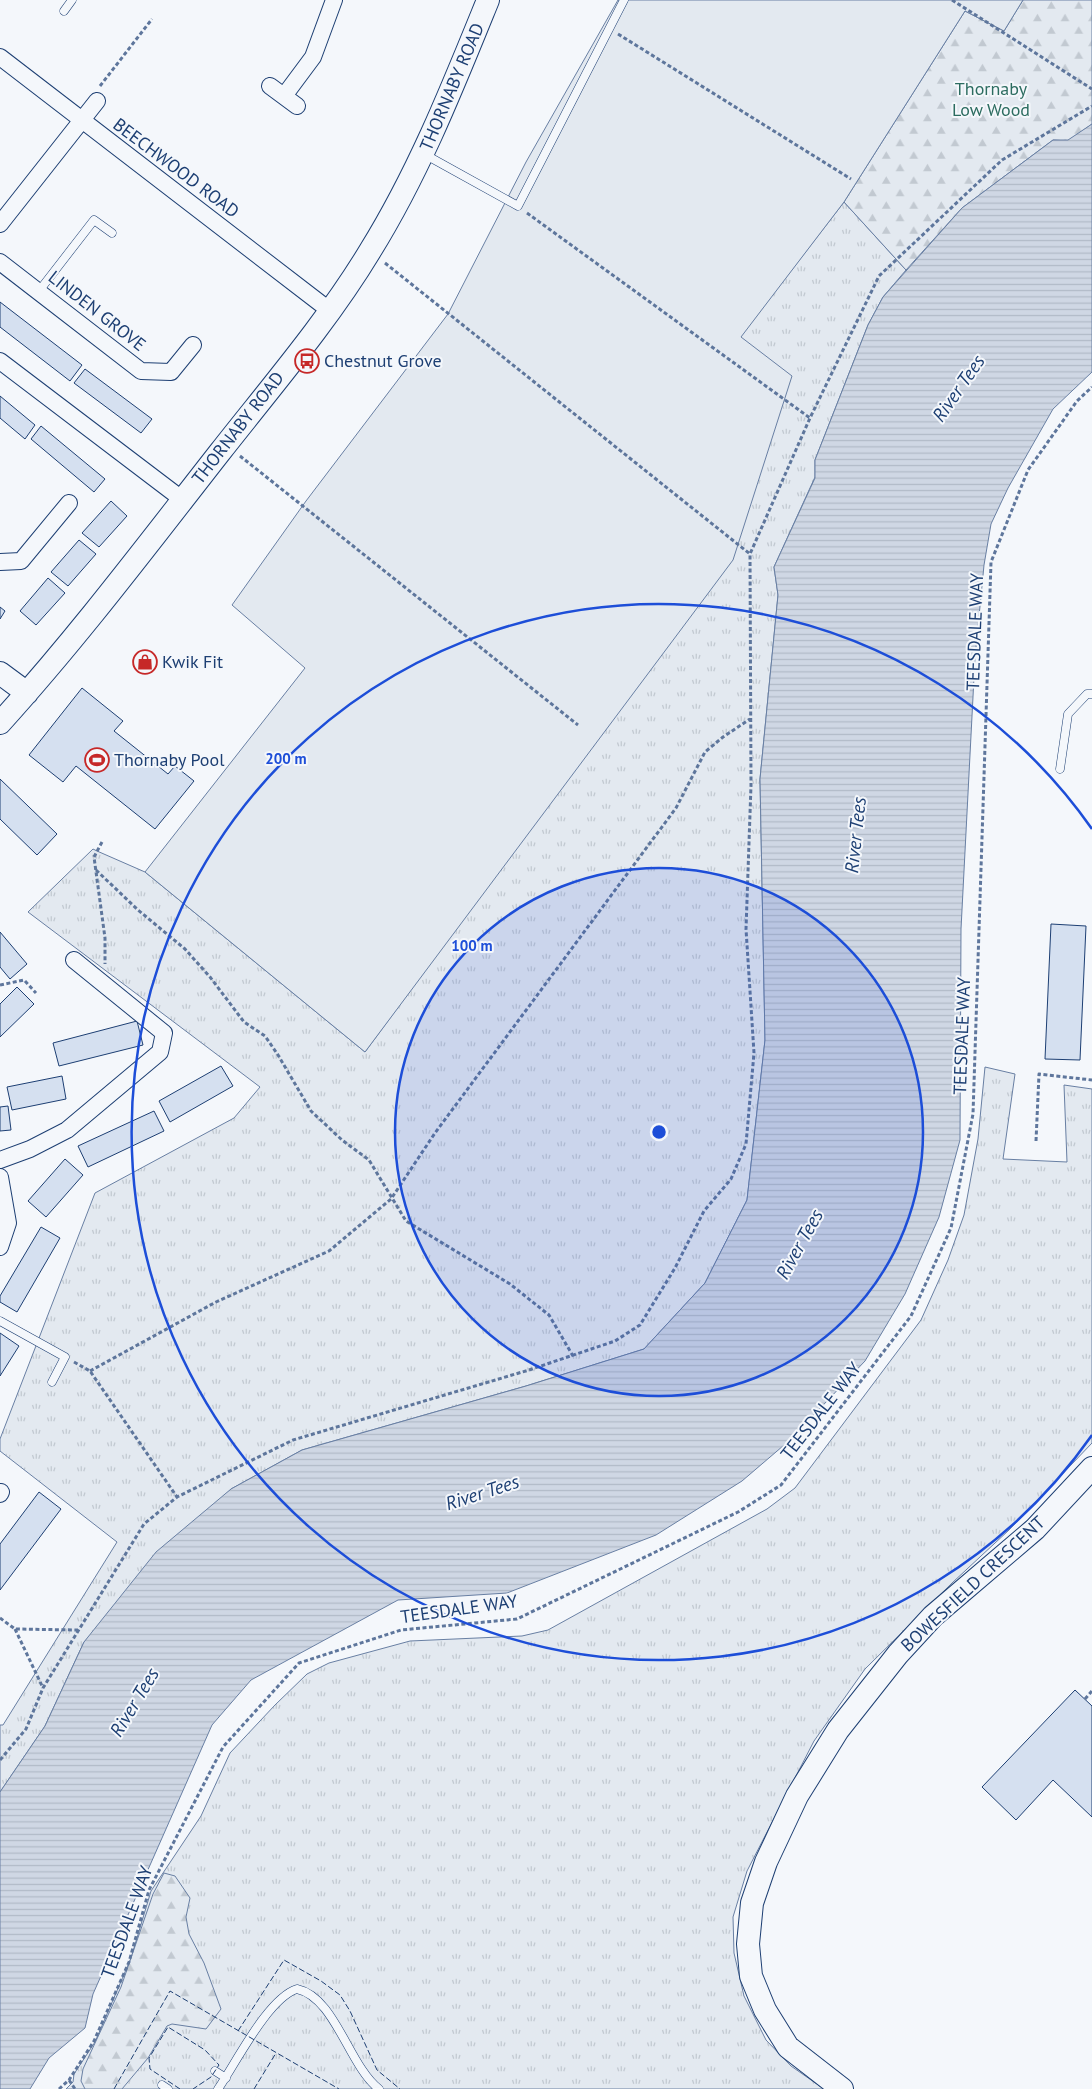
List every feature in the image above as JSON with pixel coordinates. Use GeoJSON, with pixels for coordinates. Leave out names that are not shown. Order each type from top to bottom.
{"type":"FeatureCollection","features":[{"type":"Feature","properties":{"kind":"street"},"geometry":{"type":"LineString","coordinates":[[284,96],[313,57],[334,0]]}},
{"type":"Feature","properties":{"kind":"street","name":"THORNABY ROAD"},"geometry":{"type":"LineString","coordinates":[[0,723],[27,693],[183,500],[329,310],[370,252],[424,154],[488,0]]}},
{"type":"Feature","properties":{"kind":"street","name":"BEECHWOOD ROAD"},"geometry":{"type":"LineString","coordinates":[[0,57],[329,310]]}},
{"type":"Feature","properties":{"kind":"street"},"geometry":{"type":"LineString","coordinates":[[270,86],[297,106]]}},
{"type":"Feature","properties":{"kind":"street"},"geometry":{"type":"LineString","coordinates":[[0,224],[97,101]]}},
{"type":"Feature","properties":{"kind":"street","name":"LINDEN GROVE"},"geometry":{"type":"LineString","coordinates":[[0,262],[141,371],[171,372],[193,344]]}},
{"type":"Feature","properties":{"kind":"street"},"geometry":{"type":"LineString","coordinates":[[0,361],[183,500]]}},
{"type":"Feature","properties":{"kind":"street"},"geometry":{"type":"LineString","coordinates":[[0,562],[21,561],[68,503]]}},
{"type":"Feature","properties":{"kind":"street"},"geometry":{"type":"LineString","coordinates":[[0,673],[27,693]]}},
{"type":"Feature","properties":{"kind":"street"},"geometry":{"type":"LineString","coordinates":[[0,1160],[30,1149],[67,1130],[160,1052],[164,1033],[74,960]]}},
{"type":"Feature","properties":{"kind":"street"},"geometry":{"type":"LineString","coordinates":[[0,1177],[8,1223],[0,1247]]}},
{"type":"Feature","properties":{"kind":"street","name":"BOWESFIELD CRESCENT"},"geometry":{"type":"LineString","coordinates":[[842,2089],[788,2047],[765,2010],[751,1976],[748,1944],[752,1903],[766,1862],[797,1796],[838,1730],[898,1654],[933,1616],[1035,1529],[1092,1468]]}},
{"type":"Feature","properties":{"kind":"lane"},"geometry":{"type":"LineString","coordinates":[[64,11],[72,0]]}},
{"type":"Feature","properties":{"kind":"lane"},"geometry":{"type":"LineString","coordinates":[[424,154],[518,206],[624,0]]}},
{"type":"Feature","properties":{"kind":"lane"},"geometry":{"type":"LineString","coordinates":[[38,291],[94,220],[112,233]]}},
{"type":"Feature","properties":{"kind":"lane"},"geometry":{"type":"LineString","coordinates":[[1060,769],[1068,714],[1087,694],[1092,694]]}},
{"type":"Feature","properties":{"kind":"lane"},"geometry":{"type":"LineString","coordinates":[[0,1321],[65,1357],[52,1382]]}},
{"type":"Feature","properties":{"kind":"lane"},"geometry":{"type":"LineString","coordinates":[[218,2089],[279,1999],[297,1989],[309,1994],[320,2004],[362,2072],[379,2089]]}},
{"type":"Feature","properties":{"kind":"lane"},"geometry":{"type":"LineString","coordinates":[[215,2071],[226,2078]]}},
{"type":"Feature","properties":{"kind":"path"},"geometry":{"type":"LineString","coordinates":[[952,0],[1092,89]]}},
{"type":"Feature","properties":{"kind":"path"},"geometry":{"type":"LineString","coordinates":[[97,101],[92,97],[152,19]]}},
{"type":"Feature","properties":{"kind":"path"},"geometry":{"type":"LineString","coordinates":[[609,29],[851,179]]}},
{"type":"Feature","properties":{"kind":"path"},"geometry":{"type":"LineString","coordinates":[[0,1760],[26,1730],[43,1688],[144,1524],[177,1497],[293,1440],[573,1356],[615,1341],[640,1325],[675,1268],[704,1211],[731,1180],[746,1144],[754,1053],[746,929],[750,719],[750,554],[810,418],[879,276],[1002,160],[1092,106]]}},
{"type":"Feature","properties":{"kind":"path"},"geometry":{"type":"LineString","coordinates":[[518,206],[810,418]]}},
{"type":"Feature","properties":{"kind":"path"},"geometry":{"type":"LineString","coordinates":[[370,252],[750,554]]}},
{"type":"Feature","properties":{"kind":"path","name":"TEESDALE WAY"},"geometry":{"type":"LineString","coordinates":[[58,2089],[69,2080],[94,2042],[128,1962],[149,1890],[222,1747],[299,1663],[401,1630],[517,1619],[738,1512],[781,1484],[911,1316],[951,1228],[973,1114],[991,562],[1028,470],[1076,401],[1092,388]]}},
{"type":"Feature","properties":{"kind":"path"},"geometry":{"type":"LineString","coordinates":[[226,445],[578,725]]}},
{"type":"Feature","properties":{"kind":"path"},"geometry":{"type":"LineString","coordinates":[[90,1371],[216,1302],[329,1251],[391,1198],[446,1118],[676,808],[705,752],[750,719]]}},
{"type":"Feature","properties":{"kind":"path"},"geometry":{"type":"LineString","coordinates":[[102,842],[94,857],[105,938],[106,986]]}},
{"type":"Feature","properties":{"kind":"path"},"geometry":{"type":"LineString","coordinates":[[96,870],[138,910],[185,949],[210,976],[244,1022],[265,1036],[311,1111],[342,1140],[369,1160],[406,1221],[510,1284],[549,1315],[573,1356]]}},
{"type":"Feature","properties":{"kind":"path"},"geometry":{"type":"LineString","coordinates":[[0,985],[24,980],[36,993]]}},
{"type":"Feature","properties":{"kind":"path"},"geometry":{"type":"LineString","coordinates":[[1036,1140],[1039,1074],[1092,1080]]}},
{"type":"Feature","properties":{"kind":"path"},"geometry":{"type":"LineString","coordinates":[[65,1357],[90,1371],[177,1497]]}},
{"type":"Feature","properties":{"kind":"path"},"geometry":{"type":"LineString","coordinates":[[0,1618],[15,1629],[43,1688]]}},
{"type":"Feature","properties":{"kind":"path"},"geometry":{"type":"LineString","coordinates":[[15,1629],[78,1630]]}},
{"type":"Feature","properties":{"kind":"path"},"geometry":{"type":"LineString","coordinates":[[1085,1699],[1092,1691]]}},
{"type":"Feature","properties":{"kind":"path"},"geometry":{"type":"LineString","coordinates":[[69,2080],[76,2089]]}},
{"type":"Feature","properties":{"kind":"green space"},"geometry":{"type":"Polygon","coordinates":[[[618,0],[1023,0],[1004,31],[965,11],[844,202],[741,337],[792,376],[733,560],[365,1052],[145,872],[305,668],[232,605],[306,501],[448,314],[526,162],[618,0]]]}},
{"type":"Feature","properties":{"kind":"green space","name":"Thornaby Low Wood"},"geometry":{"type":"Polygon","coordinates":[[[1023,0],[1092,0],[1092,124],[1068,141],[1053,140],[962,208],[906,270],[844,202],[965,11],[1004,31],[1023,0]]]}},
{"type":"Feature","properties":{"kind":"green space"},"geometry":{"type":"Polygon","coordinates":[[[844,202],[906,270],[883,297],[868,325],[815,460],[815,477],[774,567],[778,595],[760,779],[765,1040],[747,1200],[705,1283],[644,1349],[526,1386],[302,1450],[231,1489],[84,1642],[45,1726],[0,1792],[0,1725],[3,1725],[117,1542],[0,1451],[0,1439],[95,1193],[234,1118],[260,1087],[28,912],[93,849],[145,872],[365,1052],[524,836],[740,337],[844,202]]]}},
{"type":"Feature","properties":{"kind":"green space"},"geometry":{"type":"Polygon","coordinates":[[[985,1067],[1015,1074],[1003,1159],[1067,1162],[1064,1085],[1092,1089],[1092,1443],[1009,1530],[865,1669],[814,1741],[747,1871],[733,1917],[734,1953],[744,1996],[766,2040],[791,2066],[824,2089],[66,2089],[73,2082],[74,2074],[95,2042],[131,1958],[151,1891],[201,1816],[230,1753],[307,1674],[329,1663],[410,1641],[522,1636],[548,1630],[767,1509],[795,1488],[921,1320],[948,1260],[964,1215],[978,1139],[985,1067]]]}},
{"type":"Feature","properties":{"kind":"green space"},"geometry":{"type":"Polygon","coordinates":[[[164,1873],[175,1876],[190,1898],[186,1917],[189,1934],[204,1963],[221,2009],[206,2029],[172,2024],[167,2026],[148,2058],[122,2089],[85,2089],[81,2081],[83,2069],[121,1987],[153,1894],[164,1873]]]}},
{"type":"Feature","properties":{"kind":"water","name":"River Tees"},"geometry":{"type":"Polygon","coordinates":[[[1092,124],[1092,372],[1053,409],[1008,488],[991,524],[984,565],[975,658],[961,929],[960,1140],[939,1217],[905,1294],[865,1361],[790,1440],[742,1481],[656,1535],[507,1593],[398,1600],[251,1680],[212,1725],[93,1994],[85,2028],[49,2058],[30,2089],[0,2089],[0,1792],[45,1726],[84,1642],[156,1552],[231,1489],[302,1450],[526,1386],[644,1349],[705,1283],[747,1200],[765,1040],[760,779],[778,595],[774,567],[815,478],[815,460],[868,325],[883,297],[962,208],[1053,140],[1068,140],[1092,124]]]}},
{"type":"Feature","properties":{"kind":"building"},"geometry":{"type":"Polygon","coordinates":[[[0,302],[82,365],[70,381],[0,327],[0,302]]]}},
{"type":"Feature","properties":{"kind":"building"},"geometry":{"type":"Polygon","coordinates":[[[85,369],[152,419],[141,433],[74,383],[85,369]]]}},
{"type":"Feature","properties":{"kind":"building"},"geometry":{"type":"Polygon","coordinates":[[[0,396],[35,425],[25,439],[0,418],[0,396]]]}},
{"type":"Feature","properties":{"kind":"building"},"geometry":{"type":"Polygon","coordinates":[[[41,426],[105,479],[94,492],[31,439],[41,426]]]}},
{"type":"Feature","properties":{"kind":"building"},"geometry":{"type":"Polygon","coordinates":[[[111,501],[127,516],[99,547],[82,533],[111,501]]]}},
{"type":"Feature","properties":{"kind":"building"},"geometry":{"type":"Polygon","coordinates":[[[79,540],[96,554],[68,586],[51,572],[79,540]]]}},
{"type":"Feature","properties":{"kind":"building"},"geometry":{"type":"Polygon","coordinates":[[[48,578],[65,593],[36,625],[20,611],[48,578]]]}},
{"type":"Feature","properties":{"kind":"building"},"geometry":{"type":"Polygon","coordinates":[[[0,607],[5,611],[0,619],[0,607]]]}},
{"type":"Feature","properties":{"kind":"building","name":"Thornaby Pool"},"geometry":{"type":"Polygon","coordinates":[[[82,688],[123,721],[114,731],[168,774],[175,766],[194,781],[155,829],[76,766],[63,782],[29,755],[82,688]]]}},
{"type":"Feature","properties":{"kind":"building"},"geometry":{"type":"Polygon","coordinates":[[[0,779],[57,834],[37,855],[0,819],[0,779]]]}},
{"type":"Feature","properties":{"kind":"building"},"geometry":{"type":"Polygon","coordinates":[[[1051,924],[1086,926],[1080,1060],[1045,1059],[1051,924]]]}},
{"type":"Feature","properties":{"kind":"building"},"geometry":{"type":"Polygon","coordinates":[[[0,932],[27,964],[10,979],[0,967],[0,932]]]}},
{"type":"Feature","properties":{"kind":"building"},"geometry":{"type":"Polygon","coordinates":[[[17,987],[34,1004],[0,1037],[0,1004],[17,987]]]}},
{"type":"Feature","properties":{"kind":"building"},"geometry":{"type":"Polygon","coordinates":[[[137,1021],[143,1045],[59,1066],[53,1043],[137,1021]]]}},
{"type":"Feature","properties":{"kind":"building"},"geometry":{"type":"Polygon","coordinates":[[[221,1066],[233,1086],[170,1122],[159,1101],[221,1066]]]}},
{"type":"Feature","properties":{"kind":"building"},"geometry":{"type":"Polygon","coordinates":[[[62,1076],[66,1099],[12,1110],[7,1087],[62,1076]]]}},
{"type":"Feature","properties":{"kind":"building"},"geometry":{"type":"Polygon","coordinates":[[[8,1106],[11,1130],[0,1131],[0,1107],[8,1106]]]}},
{"type":"Feature","properties":{"kind":"building"},"geometry":{"type":"Polygon","coordinates":[[[154,1111],[164,1131],[88,1167],[78,1146],[154,1111]]]}},
{"type":"Feature","properties":{"kind":"building"},"geometry":{"type":"Polygon","coordinates":[[[65,1159],[83,1175],[46,1217],[28,1201],[65,1159]]]}},
{"type":"Feature","properties":{"kind":"building"},"geometry":{"type":"Polygon","coordinates":[[[41,1227],[60,1238],[17,1312],[0,1302],[0,1296],[41,1227]]]}},
{"type":"Feature","properties":{"kind":"building"},"geometry":{"type":"Polygon","coordinates":[[[0,1333],[19,1346],[0,1376],[0,1333]]]}},
{"type":"Feature","properties":{"kind":"building"},"geometry":{"type":"Polygon","coordinates":[[[39,1492],[61,1509],[0,1590],[0,1544],[39,1492]]]}},
{"type":"Feature","properties":{"kind":"building"},"geometry":{"type":"Polygon","coordinates":[[[1075,1690],[1092,1706],[1092,1817],[1053,1780],[1016,1820],[982,1787],[1075,1690]]]}},
{"type":"Feature","properties":{"kind":"fence"},"geometry":{"type":"LineString","coordinates":[[238,2031],[284,1960],[321,1981],[340,1995],[350,2011],[377,2070],[400,2089]]}},
{"type":"Feature","properties":{"kind":"fence"},"geometry":{"type":"LineString","coordinates":[[114,2089],[170,1991],[339,2089]]}},
{"type":"Feature","properties":{"kind":"fence"},"geometry":{"type":"LineString","coordinates":[[180,2089],[150,2069],[149,2058],[168,2027],[205,2050],[219,2065],[211,2077],[193,2089]]}},
{"type":"Feature","properties":{"kind":"fence"},"geometry":{"type":"LineString","coordinates":[[254,2089],[276,2053]]}},
{"type":"Feature","properties":{"kind":"place","name":"Chestnut Grove"},"geometry":{"type":"Point","coordinates":[307,361]}},
{"type":"Feature","properties":{"kind":"place","name":"Kwik Fit"},"geometry":{"type":"Point","coordinates":[145,662]}},
{"type":"Feature","properties":{"kind":"place","name":"Thornaby Pool"},"geometry":{"type":"Point","coordinates":[97,760]}}]}
